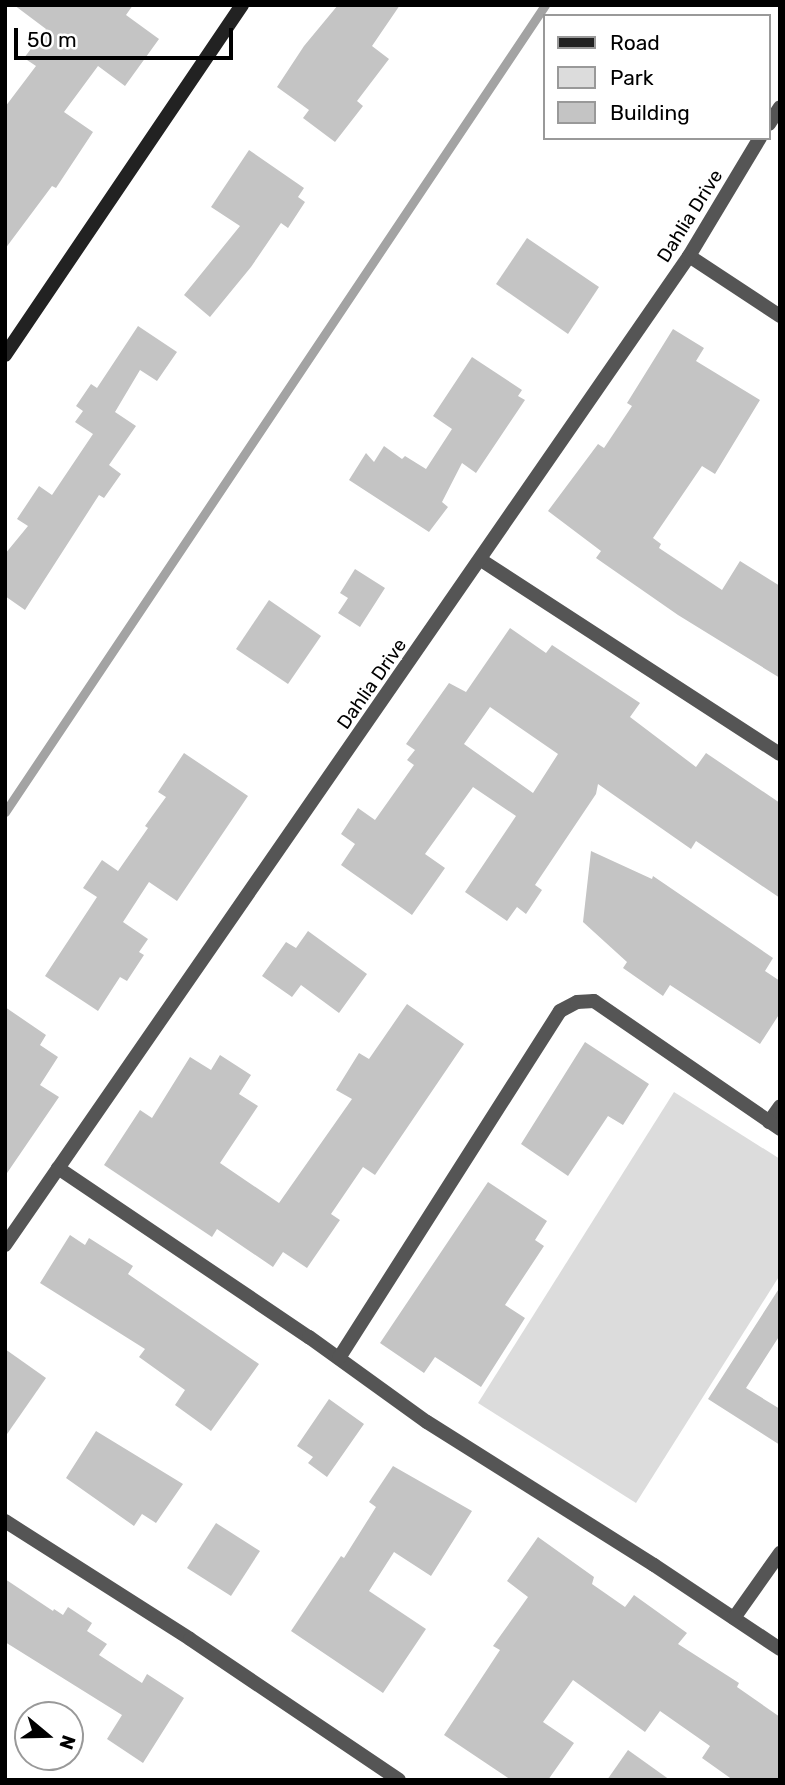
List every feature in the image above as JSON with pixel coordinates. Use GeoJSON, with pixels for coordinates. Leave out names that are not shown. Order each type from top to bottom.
{"type":"FeatureCollection","features":[{"type":"Feature","properties":{"kind":"main road"},"geometry":{"type":"LineString","coordinates":[[5,355],[242,5]]}},
{"type":"Feature","properties":{"kind":"street","name":"Dahlia Drive"},"geometry":{"type":"LineString","coordinates":[[5,1245],[689,256],[759,140]]}},
{"type":"Feature","properties":{"kind":"street"},"geometry":{"type":"LineString","coordinates":[[689,256],[780,316]]}},
{"type":"Feature","properties":{"kind":"street"},"geometry":{"type":"LineString","coordinates":[[481,560],[780,754]]}},
{"type":"Feature","properties":{"kind":"street"},"geometry":{"type":"LineString","coordinates":[[339,1359],[560,1012],[577,1002],[594,1001],[774,1126],[780,1106]]}},
{"type":"Feature","properties":{"kind":"street"},"geometry":{"type":"LineString","coordinates":[[58,1168],[427,1422],[780,1649]]}},
{"type":"Feature","properties":{"kind":"street"},"geometry":{"type":"LineString","coordinates":[[5,1521],[202,1646],[399,1780]]}},
{"type":"Feature","properties":{"kind":"street"},"geometry":{"type":"LineString","coordinates":[[734,1618],[780,1553]]}},
{"type":"Feature","properties":{"kind":"green space"},"geometry":{"type":"Polygon","coordinates":[[[674,1092],[780,1159],[780,1275],[636,1503],[478,1403],[674,1092]]]}},
{"type":"Feature","properties":{"kind":"building"},"geometry":{"type":"Polygon","coordinates":[[[14,5],[133,5],[126,15],[159,39],[125,86],[98,66],[64,112],[93,132],[56,188],[52,186],[5,249],[5,107],[36,66],[24,58],[46,29],[14,5]]]}},
{"type":"Feature","properties":{"kind":"building"},"geometry":{"type":"Polygon","coordinates":[[[338,5],[400,5],[372,46],[389,59],[357,101],[363,106],[335,142],[303,118],[309,110],[277,87],[304,46],[338,5]]]}},
{"type":"Feature","properties":{"kind":"building"},"geometry":{"type":"Polygon","coordinates":[[[249,150],[304,188],[298,197],[305,202],[288,228],[281,223],[251,267],[210,317],[184,295],[240,226],[211,207],[249,150]]]}},
{"type":"Feature","properties":{"kind":"building"},"geometry":{"type":"Polygon","coordinates":[[[527,238],[599,287],[568,334],[496,284],[527,238]]]}},
{"type":"Feature","properties":{"kind":"building"},"geometry":{"type":"Polygon","coordinates":[[[138,326],[177,352],[157,381],[140,370],[115,412],[136,426],[109,465],[121,474],[104,498],[99,495],[25,610],[5,596],[5,554],[28,526],[17,519],[39,486],[52,495],[93,434],[75,422],[83,411],[76,406],[91,384],[97,388],[138,326]]]}},
{"type":"Feature","properties":{"kind":"building"},"geometry":{"type":"Polygon","coordinates":[[[673,329],[704,348],[696,361],[760,400],[715,474],[702,466],[653,538],[661,544],[659,548],[722,590],[740,561],[780,586],[780,678],[678,615],[596,558],[601,551],[548,511],[598,444],[604,448],[632,406],[627,403],[673,329]]]}},
{"type":"Feature","properties":{"kind":"building"},"geometry":{"type":"Polygon","coordinates":[[[472,357],[522,390],[518,396],[525,400],[476,473],[462,463],[442,502],[448,507],[429,532],[349,480],[366,453],[374,462],[384,446],[402,459],[405,456],[426,469],[452,429],[433,416],[472,357]]]}},
{"type":"Feature","properties":{"kind":"building"},"geometry":{"type":"Polygon","coordinates":[[[355,569],[385,588],[360,627],[338,613],[348,598],[340,593],[355,569]]]}},
{"type":"Feature","properties":{"kind":"building"},"geometry":{"type":"Polygon","coordinates":[[[269,600],[321,636],[288,684],[236,649],[269,600]]]}},
{"type":"Feature","properties":{"kind":"building"},"geometry":{"type":"Polygon","coordinates":[[[510,628],[546,653],[552,645],[640,703],[630,717],[696,767],[706,753],[780,803],[780,898],[696,841],[691,849],[598,784],[596,794],[535,885],[542,890],[526,914],[517,907],[507,921],[465,892],[516,816],[473,787],[425,854],[445,868],[412,915],[341,865],[355,844],[341,834],[358,808],[375,820],[414,765],[407,760],[415,750],[406,744],[449,683],[466,692],[510,628]],[[490,707],[464,744],[533,793],[558,754],[490,707]]]}},
{"type":"Feature","properties":{"kind":"building"},"geometry":{"type":"Polygon","coordinates":[[[184,753],[248,796],[177,901],[149,882],[123,922],[148,939],[139,952],[144,955],[127,981],[120,977],[98,1011],[45,976],[97,897],[83,888],[102,860],[118,871],[166,797],[158,792],[184,753]]]}},
{"type":"Feature","properties":{"kind":"building"},"geometry":{"type":"Polygon","coordinates":[[[591,851],[652,879],[653,876],[773,958],[765,971],[780,981],[780,1013],[760,1044],[670,985],[663,996],[623,968],[627,962],[583,922],[591,851]]]}},
{"type":"Feature","properties":{"kind":"building"},"geometry":{"type":"Polygon","coordinates":[[[308,931],[367,974],[339,1013],[301,985],[292,997],[262,976],[286,942],[296,948],[308,931]]]}},
{"type":"Feature","properties":{"kind":"building"},"geometry":{"type":"Polygon","coordinates":[[[407,1004],[464,1044],[375,1175],[363,1167],[331,1214],[340,1220],[307,1268],[283,1252],[273,1267],[217,1229],[212,1237],[104,1165],[140,1110],[152,1118],[190,1057],[211,1070],[220,1055],[251,1075],[239,1094],[258,1106],[220,1163],[279,1203],[352,1099],[336,1090],[359,1053],[369,1059],[407,1004]]]}},
{"type":"Feature","properties":{"kind":"building"},"geometry":{"type":"Polygon","coordinates":[[[5,1007],[46,1035],[40,1045],[58,1057],[40,1085],[59,1097],[5,1176],[5,1007]]]}},
{"type":"Feature","properties":{"kind":"building"},"geometry":{"type":"Polygon","coordinates":[[[585,1042],[649,1084],[623,1125],[608,1116],[568,1176],[521,1144],[585,1042]]]}},
{"type":"Feature","properties":{"kind":"building"},"geometry":{"type":"Polygon","coordinates":[[[488,1182],[547,1221],[535,1240],[544,1246],[505,1305],[525,1318],[481,1387],[435,1357],[424,1373],[380,1343],[488,1182]]]}},
{"type":"Feature","properties":{"kind":"building"},"geometry":{"type":"Polygon","coordinates":[[[70,1235],[85,1245],[89,1238],[133,1266],[128,1274],[259,1364],[211,1431],[175,1405],[185,1390],[139,1357],[145,1349],[40,1283],[70,1235]]]}},
{"type":"Feature","properties":{"kind":"building"},"geometry":{"type":"Polygon","coordinates":[[[780,1287],[780,1335],[746,1388],[780,1409],[780,1445],[708,1399],[780,1287]]]}},
{"type":"Feature","properties":{"kind":"building"},"geometry":{"type":"Polygon","coordinates":[[[5,1349],[46,1378],[5,1437],[5,1349]]]}},
{"type":"Feature","properties":{"kind":"building"},"geometry":{"type":"Polygon","coordinates":[[[329,1399],[364,1424],[327,1477],[308,1463],[313,1457],[297,1446],[329,1399]]]}},
{"type":"Feature","properties":{"kind":"building"},"geometry":{"type":"Polygon","coordinates":[[[96,1431],[183,1484],[156,1523],[142,1514],[134,1526],[66,1478],[96,1431]]]}},
{"type":"Feature","properties":{"kind":"building"},"geometry":{"type":"Polygon","coordinates":[[[393,1466],[472,1511],[431,1576],[394,1552],[369,1591],[426,1629],[383,1693],[291,1631],[341,1556],[344,1558],[376,1507],[369,1502],[393,1466]]]}},
{"type":"Feature","properties":{"kind":"building"},"geometry":{"type":"Polygon","coordinates":[[[216,1523],[260,1551],[231,1596],[187,1568],[216,1523]]]}},
{"type":"Feature","properties":{"kind":"building"},"geometry":{"type":"Polygon","coordinates":[[[538,1537],[594,1577],[592,1584],[625,1607],[634,1595],[687,1633],[678,1644],[739,1683],[737,1687],[780,1717],[780,1780],[733,1780],[702,1758],[710,1746],[660,1711],[645,1732],[573,1680],[543,1722],[574,1743],[548,1780],[511,1780],[444,1735],[500,1650],[493,1646],[528,1597],[507,1581],[538,1537]]]}},
{"type":"Feature","properties":{"kind":"building"},"geometry":{"type":"Polygon","coordinates":[[[5,1579],[53,1611],[54,1609],[63,1615],[68,1607],[92,1623],[87,1631],[107,1644],[99,1655],[142,1683],[147,1674],[184,1698],[143,1763],[107,1739],[122,1715],[5,1642],[5,1579]]]}},
{"type":"Feature","properties":{"kind":"building"},"geometry":{"type":"Polygon","coordinates":[[[628,1750],[670,1780],[607,1780],[628,1750]]]}},
{"type":"Feature","properties":{"kind":"waterway"},"geometry":{"type":"LineString","coordinates":[[5,812],[545,5]]}}]}
